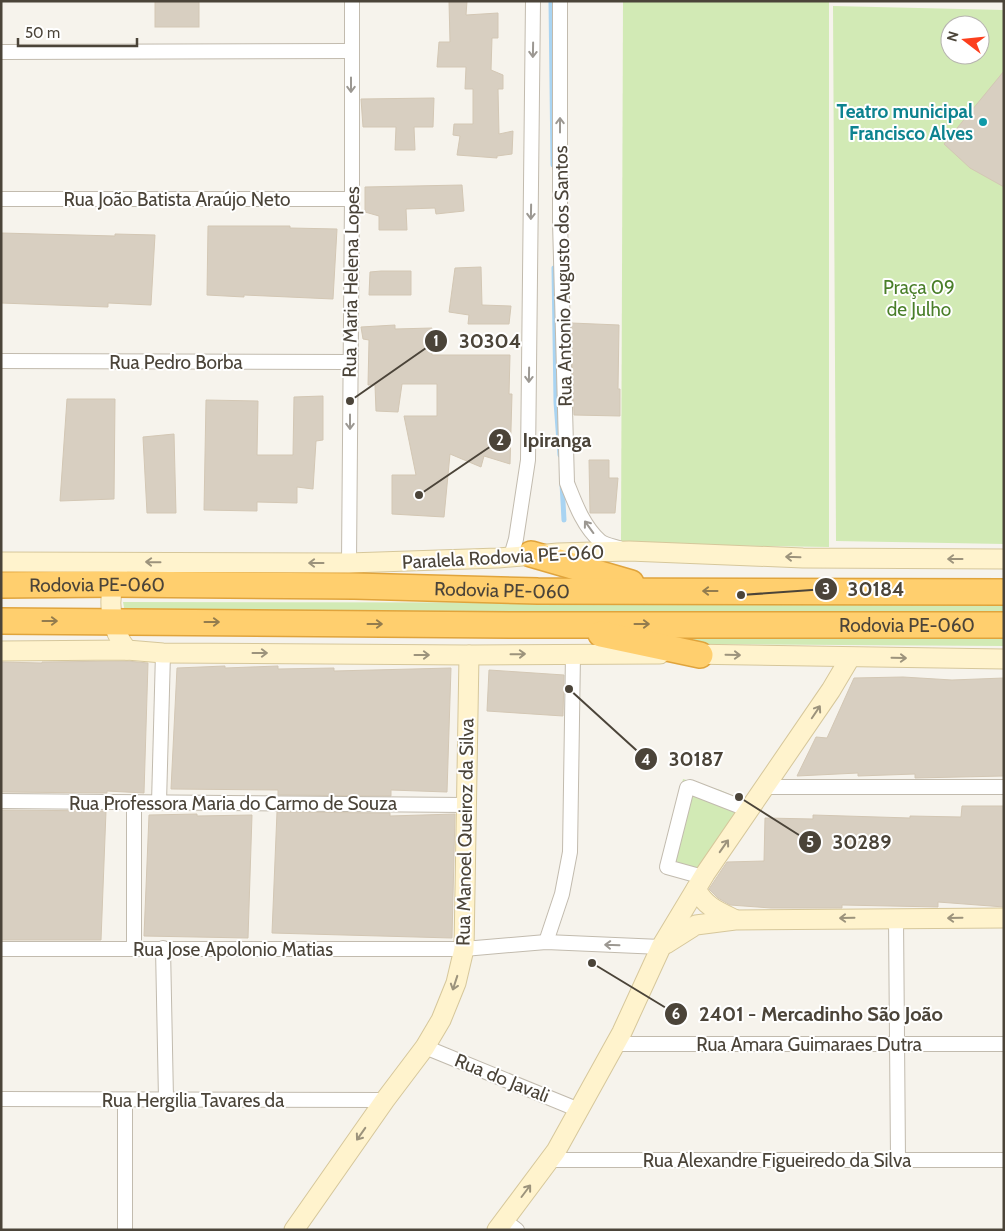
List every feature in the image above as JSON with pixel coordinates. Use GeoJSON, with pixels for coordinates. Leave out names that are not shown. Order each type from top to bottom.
{"type":"FeatureCollection","features":[{"type":"Feature","properties":{"kind":"highway"},"geometry":{"type":"LineString","coordinates":[[521,555],[660,591]]}},
{"type":"Feature","properties":{"kind":"highway","name":"Rodovia PE-060"},"geometry":{"type":"LineString","coordinates":[[1,585],[354,586],[538,591],[1004,592]]}},
{"type":"Feature","properties":{"kind":"highway","name":"Rodovia PE-060"},"geometry":{"type":"LineString","coordinates":[[1,621],[1004,626]]}},
{"type":"Feature","properties":{"kind":"highway"},"geometry":{"type":"LineString","coordinates":[[552,624],[700,654]]}},
{"type":"Feature","properties":{"kind":"main road","name":"Paralela Rodovia PE-060"},"geometry":{"type":"LineString","coordinates":[[1,562],[349,563],[629,551],[803,558],[1004,559]]}},
{"type":"Feature","properties":{"kind":"main road"},"geometry":{"type":"LineString","coordinates":[[126,650],[118,639],[113,621],[112,584],[128,562]]}},
{"type":"Feature","properties":{"kind":"main road"},"geometry":{"type":"LineString","coordinates":[[1,652],[126,650],[163,653],[700,654],[850,658],[1004,659]]}},
{"type":"Feature","properties":{"kind":"main road","name":"Rua Manoel Queiroz da Silva"},"geometry":{"type":"LineString","coordinates":[[294,1230],[384,1100],[425,1047],[441,1020],[456,983],[464,949],[469,655]]}},
{"type":"Feature","properties":{"kind":"main road"},"geometry":{"type":"LineString","coordinates":[[506,1227],[556,1151],[579,1110],[615,1044],[661,947],[700,883],[831,690],[850,658]]}},
{"type":"Feature","properties":{"kind":"main road"},"geometry":{"type":"LineString","coordinates":[[700,883],[701,899],[713,910],[735,920]]}},
{"type":"Feature","properties":{"kind":"main road"},"geometry":{"type":"LineString","coordinates":[[661,947],[683,931],[696,925],[735,920],[1004,918]]}},
{"type":"Feature","properties":{"kind":"street","name":"Rua Maria Helena Lopes"},"geometry":{"type":"LineString","coordinates":[[349,563],[352,1]]}},
{"type":"Feature","properties":{"kind":"street"},"geometry":{"type":"LineString","coordinates":[[521,555],[516,539],[528,460],[533,1]]}},
{"type":"Feature","properties":{"kind":"street","name":"Rua Antonio Augusto dos Santos"},"geometry":{"type":"LineString","coordinates":[[560,1],[560,222],[567,482],[576,507],[601,542],[629,551]]}},
{"type":"Feature","properties":{"kind":"street"},"geometry":{"type":"LineString","coordinates":[[1,52],[351,51]]}},
{"type":"Feature","properties":{"kind":"street","name":"Rua João Batista Araújo Neto"},"geometry":{"type":"LineString","coordinates":[[1,199],[352,199]]}},
{"type":"Feature","properties":{"kind":"street","name":"Rua Pedro Borba"},"geometry":{"type":"LineString","coordinates":[[1,361],[350,362]]}},
{"type":"Feature","properties":{"kind":"street"},"geometry":{"type":"LineString","coordinates":[[160,804],[163,653]]}},
{"type":"Feature","properties":{"kind":"street"},"geometry":{"type":"LineString","coordinates":[[546,942],[562,894],[570,852],[572,654]]}},
{"type":"Feature","properties":{"kind":"street"},"geometry":{"type":"LineString","coordinates":[[700,883],[667,867],[688,787],[749,810]]}},
{"type":"Feature","properties":{"kind":"street"},"geometry":{"type":"LineString","coordinates":[[766,787],[1004,787]]}},
{"type":"Feature","properties":{"kind":"street","name":"Rua Professora Maria do Carmo de Souza"},"geometry":{"type":"LineString","coordinates":[[1,801],[160,804],[466,805]]}},
{"type":"Feature","properties":{"kind":"street"},"geometry":{"type":"LineString","coordinates":[[134,803],[134,948]]}},
{"type":"Feature","properties":{"kind":"street"},"geometry":{"type":"LineString","coordinates":[[896,918],[898,1160]]}},
{"type":"Feature","properties":{"kind":"street","name":"Rua Jose Apolonio Matias"},"geometry":{"type":"LineString","coordinates":[[1,949],[464,949],[546,942],[661,947]]}},
{"type":"Feature","properties":{"kind":"street"},"geometry":{"type":"LineString","coordinates":[[163,948],[166,1099]]}},
{"type":"Feature","properties":{"kind":"street","name":"Rua Amara Guimaraes Dutra"},"geometry":{"type":"LineString","coordinates":[[615,1044],[1004,1044]]}},
{"type":"Feature","properties":{"kind":"street","name":"Rua do Javali"},"geometry":{"type":"LineString","coordinates":[[425,1047],[579,1110]]}},
{"type":"Feature","properties":{"kind":"street","name":"Rua Hergilia Tavares da"},"geometry":{"type":"LineString","coordinates":[[1,1099],[384,1100]]}},
{"type":"Feature","properties":{"kind":"street"},"geometry":{"type":"LineString","coordinates":[[125,1100],[125,1230]]}},
{"type":"Feature","properties":{"kind":"street","name":"Rua Alexandre Figueiredo da Silva"},"geometry":{"type":"LineString","coordinates":[[550,1160],[1004,1160]]}},
{"type":"Feature","properties":{"kind":"green space"},"geometry":{"type":"Polygon","coordinates":[[[623,1],[829,1],[829,547],[621,544],[623,1]]]}},
{"type":"Feature","properties":{"kind":"green space","name":"Praça 09 de Julho"},"geometry":{"type":"Polygon","coordinates":[[[833,6],[1004,10],[1004,544],[836,541],[833,6]]]}},
{"type":"Feature","properties":{"kind":"green space"},"geometry":{"type":"Polygon","coordinates":[[[123,602],[1004,603],[1004,617],[126,618],[123,602]]]}},
{"type":"Feature","properties":{"kind":"green space"},"geometry":{"type":"Polygon","coordinates":[[[623,633],[1004,633],[1004,646],[704,644],[623,633]]]}},
{"type":"Feature","properties":{"kind":"green space"},"geometry":{"type":"Polygon","coordinates":[[[683,779],[720,790],[743,800],[693,877],[664,869],[683,779]]]}},
{"type":"Feature","properties":{"kind":"building"},"geometry":{"type":"Polygon","coordinates":[[[155,1],[199,1],[199,27],[155,27],[155,1]]]}},
{"type":"Feature","properties":{"kind":"building"},"geometry":{"type":"Polygon","coordinates":[[[449,1],[467,1],[466,15],[498,13],[498,38],[492,38],[491,70],[503,75],[503,89],[498,89],[499,134],[513,131],[512,154],[497,156],[497,158],[457,155],[460,136],[453,135],[454,124],[473,124],[473,89],[465,89],[466,67],[437,67],[439,42],[450,42],[449,1]]]}},
{"type":"Feature","properties":{"kind":"building","name":"Teatro municipal Francisco Alves"},"geometry":{"type":"Polygon","coordinates":[[[1004,71],[1004,187],[970,168],[944,144],[1004,71]]]}},
{"type":"Feature","properties":{"kind":"building"},"geometry":{"type":"Polygon","coordinates":[[[434,98],[433,127],[414,127],[415,150],[395,150],[396,127],[363,127],[361,99],[434,98]]]}},
{"type":"Feature","properties":{"kind":"building"},"geometry":{"type":"Polygon","coordinates":[[[462,185],[464,211],[436,214],[435,208],[406,209],[407,230],[379,230],[379,216],[365,212],[365,187],[462,185]]]}},
{"type":"Feature","properties":{"kind":"building"},"geometry":{"type":"Polygon","coordinates":[[[208,226],[290,226],[290,228],[337,229],[333,299],[207,295],[208,226]]]}},
{"type":"Feature","properties":{"kind":"building"},"geometry":{"type":"Polygon","coordinates":[[[1,233],[115,236],[115,234],[155,235],[151,305],[108,303],[108,307],[1,303],[1,233]]]}},
{"type":"Feature","properties":{"kind":"building"},"geometry":{"type":"Polygon","coordinates":[[[481,267],[482,305],[511,306],[509,324],[468,324],[469,315],[449,312],[455,268],[481,267]]]}},
{"type":"Feature","properties":{"kind":"building"},"geometry":{"type":"Polygon","coordinates":[[[411,271],[411,295],[369,295],[370,272],[411,271]]]}},
{"type":"Feature","properties":{"kind":"building"},"geometry":{"type":"Polygon","coordinates":[[[571,323],[619,325],[618,389],[620,389],[620,416],[574,415],[571,323]]]}},
{"type":"Feature","properties":{"kind":"building"},"geometry":{"type":"Polygon","coordinates":[[[395,325],[395,329],[432,328],[432,355],[510,355],[509,394],[512,394],[510,464],[484,456],[481,467],[450,454],[444,517],[392,514],[392,475],[416,475],[404,416],[437,416],[437,384],[402,384],[398,412],[376,411],[375,385],[368,385],[369,340],[363,339],[361,327],[395,325]]]}},
{"type":"Feature","properties":{"kind":"building"},"geometry":{"type":"Polygon","coordinates":[[[323,396],[323,440],[316,441],[313,489],[297,487],[297,503],[257,502],[257,511],[204,510],[206,400],[258,401],[257,455],[293,455],[294,397],[323,396]]]}},
{"type":"Feature","properties":{"kind":"building"},"geometry":{"type":"Polygon","coordinates":[[[67,399],[115,399],[114,499],[60,501],[67,399]]]}},
{"type":"Feature","properties":{"kind":"building"},"geometry":{"type":"Polygon","coordinates":[[[174,434],[176,513],[147,513],[143,437],[174,434]]]}},
{"type":"Feature","properties":{"kind":"building"},"geometry":{"type":"Polygon","coordinates":[[[589,460],[609,460],[609,478],[618,478],[615,513],[590,513],[589,460]]]}},
{"type":"Feature","properties":{"kind":"building"},"geometry":{"type":"Polygon","coordinates":[[[127,661],[148,663],[144,793],[107,791],[107,793],[1,792],[1,662],[127,661]]]}},
{"type":"Feature","properties":{"kind":"building"},"geometry":{"type":"Polygon","coordinates":[[[225,666],[225,668],[278,666],[278,669],[334,668],[334,671],[451,668],[447,792],[391,790],[391,796],[278,795],[278,790],[171,789],[177,668],[225,666]]]}},
{"type":"Feature","properties":{"kind":"building"},"geometry":{"type":"Polygon","coordinates":[[[489,670],[564,675],[563,716],[487,711],[489,670]]]}},
{"type":"Feature","properties":{"kind":"building"},"geometry":{"type":"Polygon","coordinates":[[[903,677],[952,680],[1004,678],[1004,776],[915,778],[915,774],[858,776],[858,773],[797,776],[816,737],[827,738],[854,678],[903,677]]]}},
{"type":"Feature","properties":{"kind":"building"},"geometry":{"type":"Polygon","coordinates":[[[962,806],[1004,806],[1004,907],[938,902],[938,907],[842,905],[842,908],[771,908],[730,905],[718,898],[709,889],[727,862],[764,861],[765,818],[813,819],[813,815],[910,818],[910,816],[961,817],[962,806]]]}},
{"type":"Feature","properties":{"kind":"building"},"geometry":{"type":"Polygon","coordinates":[[[1,810],[106,811],[101,940],[1,940],[1,810]]]}},
{"type":"Feature","properties":{"kind":"building"},"geometry":{"type":"Polygon","coordinates":[[[277,812],[390,813],[390,816],[455,814],[452,938],[272,933],[277,812]]]}},
{"type":"Feature","properties":{"kind":"building"},"geometry":{"type":"Polygon","coordinates":[[[197,814],[197,816],[252,815],[248,938],[144,936],[149,815],[197,814]]]}},
{"type":"Feature","properties":{"kind":"waterway"},"geometry":{"type":"LineString","coordinates":[[551,1],[553,165]]}},
{"type":"Feature","properties":{"kind":"waterway"},"geometry":{"type":"LineString","coordinates":[[554,268],[556,402],[560,455]]}},
{"type":"Feature","properties":{"kind":"waterway"},"geometry":{"type":"LineString","coordinates":[[562,483],[564,520]]}},
{"type":"Feature","properties":{"kind":"place","name":"Teatro municipal Francisco Alves"},"geometry":{"type":"Point","coordinates":[983,122]}},
{"type":"Feature","properties":{"kind":"place","name":"30304"},"geometry":{"type":"Point","coordinates":[350,401]}},
{"type":"Feature","properties":{"kind":"place","name":"Ipiranga"},"geometry":{"type":"Point","coordinates":[419,495]}},
{"type":"Feature","properties":{"kind":"place","name":"30184"},"geometry":{"type":"Point","coordinates":[741,595]}},
{"type":"Feature","properties":{"kind":"place","name":"30187"},"geometry":{"type":"Point","coordinates":[569,689]}},
{"type":"Feature","properties":{"kind":"place","name":"30289"},"geometry":{"type":"Point","coordinates":[739,797]}},
{"type":"Feature","properties":{"kind":"place","name":"2401 - Mercadinho São João"},"geometry":{"type":"Point","coordinates":[592,963]}}]}
